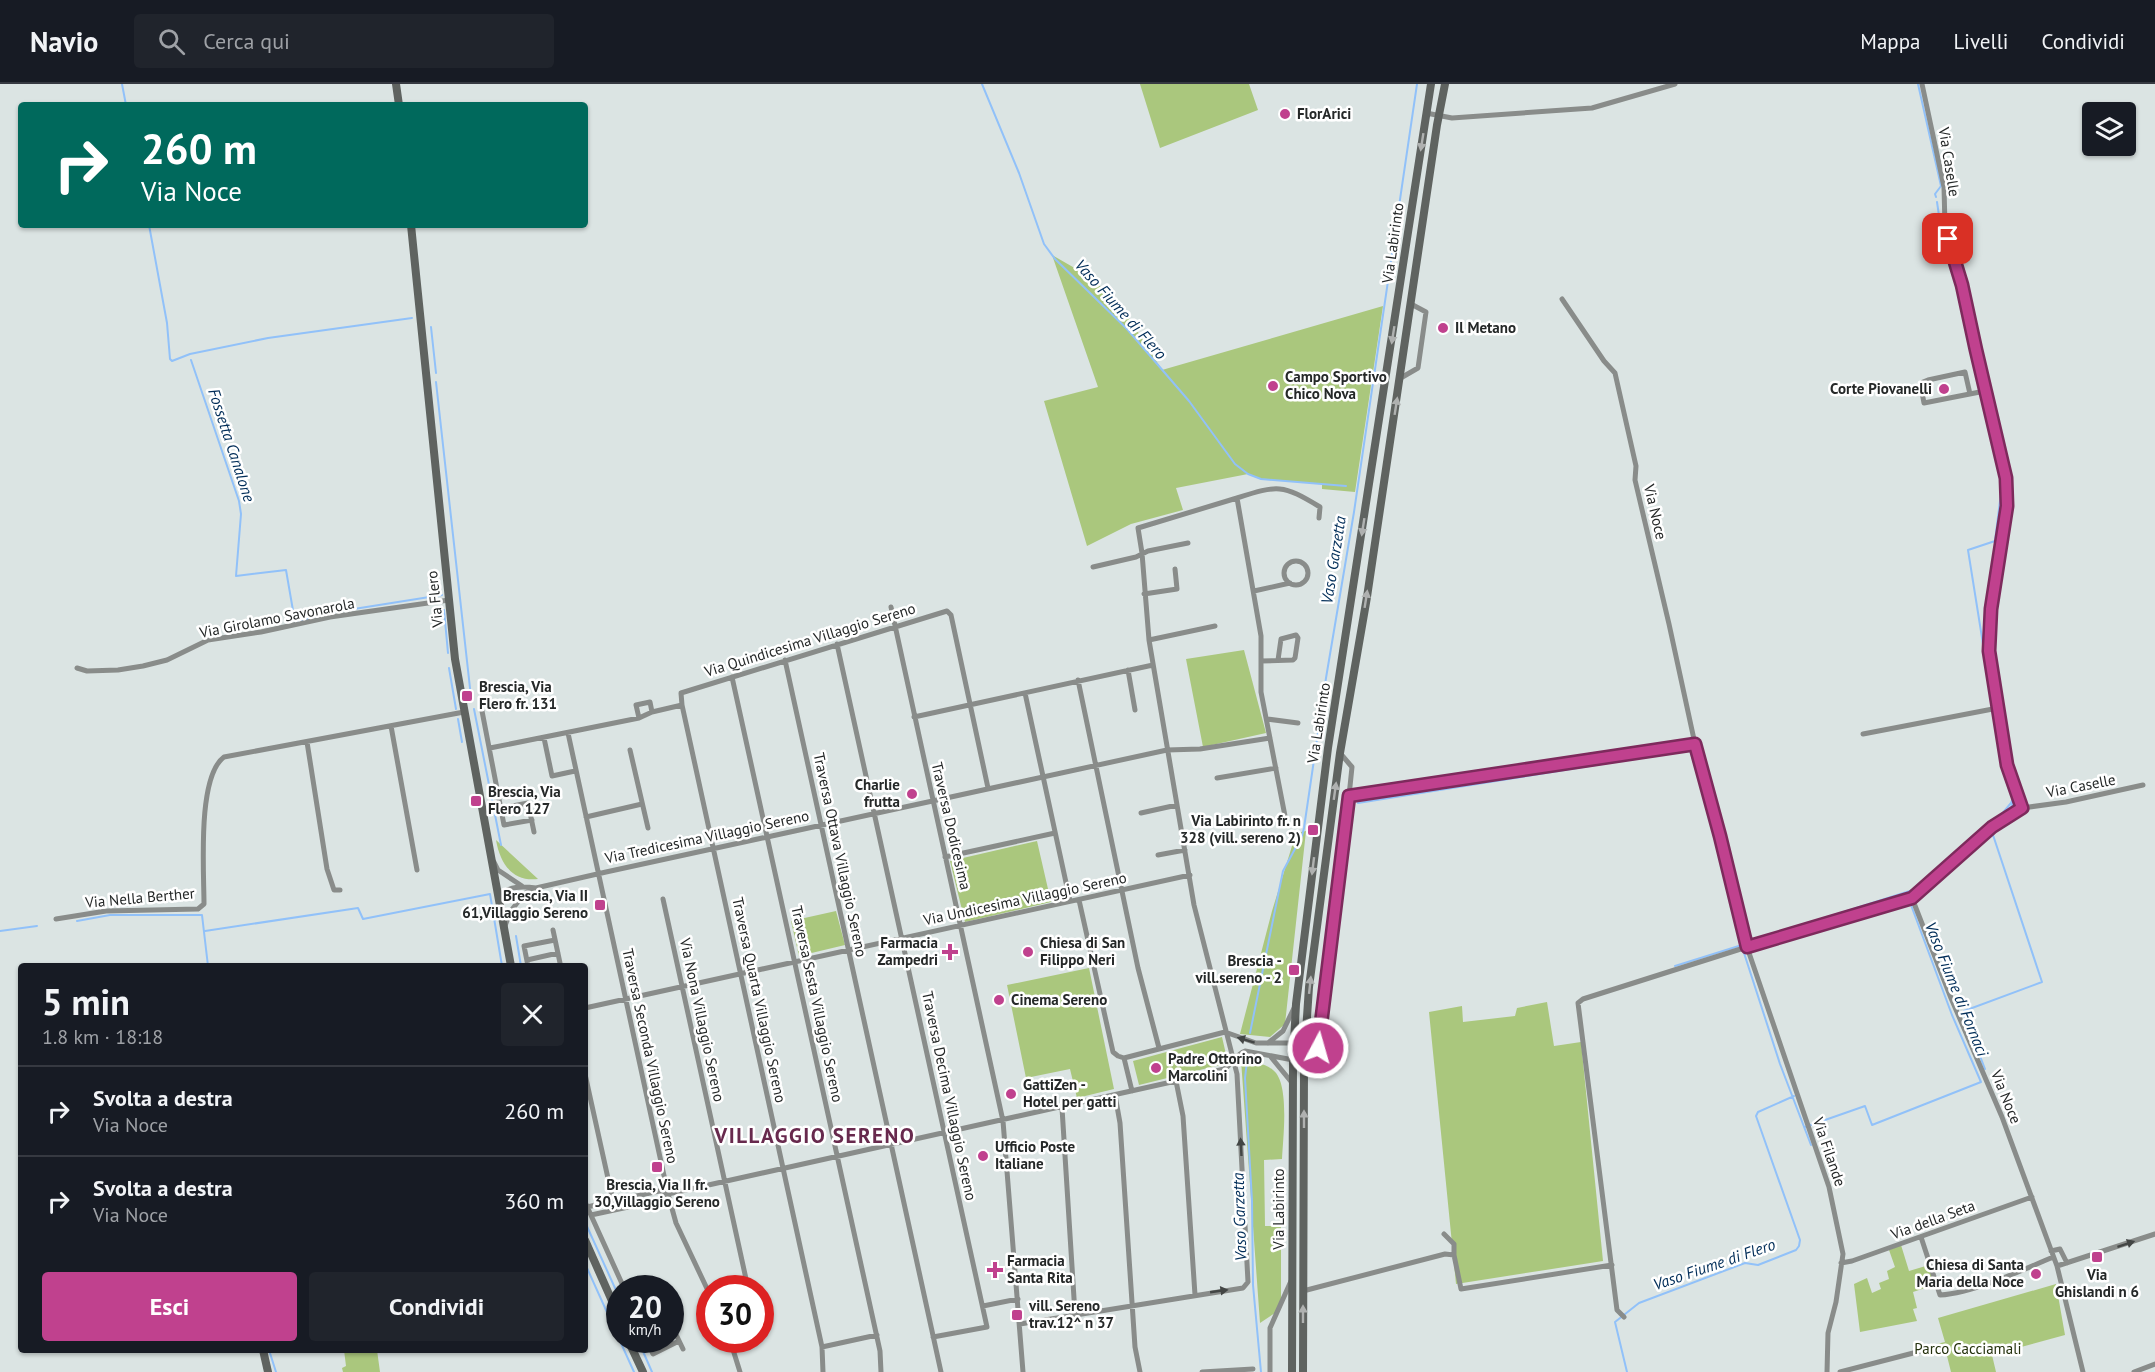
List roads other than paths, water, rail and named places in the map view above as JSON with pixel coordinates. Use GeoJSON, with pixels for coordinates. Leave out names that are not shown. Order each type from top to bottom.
{"type":"FeatureCollection","features":[{"type":"Feature","properties":{"kind":"street"},"geometry":{"type":"LineString","coordinates":[[396,84],[399,102]]}},
{"type":"Feature","properties":{"kind":"street","name":"Via Labirinto"},"geometry":{"type":"LineString","coordinates":[[1292,1372],[1293,1062],[1296,1005],[1328,748],[1431,84]]}},
{"type":"Feature","properties":{"kind":"street","name":"Via Labirinto"},"geometry":{"type":"LineString","coordinates":[[1304,1372],[1304,1062],[1309,987],[1340,753],[1367,597],[1445,84]]}},
{"type":"Feature","properties":{"kind":"street"},"geometry":{"type":"LineString","coordinates":[[1426,113],[1452,118],[1592,108],[1675,84]]}},
{"type":"Feature","properties":{"kind":"street","name":"Via Caselle"},"geometry":{"type":"LineString","coordinates":[[1922,84],[1944,187],[1945,226],[1962,285],[2005,470],[2007,490],[1989,651],[2007,765],[2022,808]]}},
{"type":"Feature","properties":{"kind":"street","name":"Via Flero"},"geometry":{"type":"LineString","coordinates":[[411,228],[455,659],[510,963]]}},
{"type":"Feature","properties":{"kind":"street"},"geometry":{"type":"LineString","coordinates":[[1408,230],[1421,234]]}},
{"type":"Feature","properties":{"kind":"street","name":"Via Noce"},"geometry":{"type":"LineString","coordinates":[[1562,299],[1604,361],[1615,373],[1636,466],[1635,480],[1695,744],[1747,947]]}},
{"type":"Feature","properties":{"kind":"street"},"geometry":{"type":"LineString","coordinates":[[1400,379],[1418,368],[1426,312],[1411,304]]}},
{"type":"Feature","properties":{"kind":"street"},"geometry":{"type":"LineString","coordinates":[[1970,394],[1965,372],[1928,380],[1923,382],[1921,387],[1924,403],[1970,394],[1985,391]]}},
{"type":"Feature","properties":{"kind":"street"},"geometry":{"type":"LineString","coordinates":[[1020,1323],[1243,1288],[1248,1282],[1237,1074],[1197,920],[1149,640],[1138,528],[1273,487],[1297,493],[1320,507],[1319,518]]}},
{"type":"Feature","properties":{"kind":"street"},"geometry":{"type":"LineString","coordinates":[[1237,498],[1262,636],[1261,692],[1285,816]]}},
{"type":"Feature","properties":{"kind":"street"},"geometry":{"type":"LineString","coordinates":[[1093,567],[1188,543]]}},
{"type":"Feature","properties":{"kind":"street"},"geometry":{"type":"LineString","coordinates":[[1254,591],[1290,583],[1296,585],[1305,580],[1307,571],[1302,563],[1293,562],[1285,568],[1285,578],[1290,583]]}},
{"type":"Feature","properties":{"kind":"street"},"geometry":{"type":"LineString","coordinates":[[1144,594],[1177,589],[1175,569]]}},
{"type":"Feature","properties":{"kind":"street","name":"Via Girolamo Savonarola"},"geometry":{"type":"LineString","coordinates":[[77,668],[87,671],[143,666],[167,660],[208,640],[261,632],[330,617],[449,600]]}},
{"type":"Feature","properties":{"kind":"street","name":"Traversa Dodicesima"},"geometry":{"type":"LineString","coordinates":[[891,607],[1003,1121],[1023,1372]]}},
{"type":"Feature","properties":{"kind":"street","name":"Via Quindicesima Villaggio Sereno"},"geometry":{"type":"LineString","coordinates":[[681,693],[947,611],[951,615],[970,704]]}},
{"type":"Feature","properties":{"kind":"street"},"geometry":{"type":"LineString","coordinates":[[1149,640],[1215,626]]}},
{"type":"Feature","properties":{"kind":"street"},"geometry":{"type":"LineString","coordinates":[[1261,661],[1293,660],[1298,638],[1296,635],[1281,639],[1278,660]]}},
{"type":"Feature","properties":{"kind":"street","name":"Traversa Decima Villaggio Sereno"},"geometry":{"type":"LineString","coordinates":[[837,644],[987,1328],[933,1337]]}},
{"type":"Feature","properties":{"kind":"street","name":"Traversa Ottava Villaggio Sereno"},"geometry":{"type":"LineString","coordinates":[[785,660],[941,1372]]}},
{"type":"Feature","properties":{"kind":"street"},"geometry":{"type":"LineString","coordinates":[[914,717],[1153,665]]}},
{"type":"Feature","properties":{"kind":"street"},"geometry":{"type":"LineString","coordinates":[[1128,670],[1135,710]]}},
{"type":"Feature","properties":{"kind":"street","name":"Traversa Sesta Villaggio Sereno"},"geometry":{"type":"LineString","coordinates":[[732,676],[877,1335],[881,1372]]}},
{"type":"Feature","properties":{"kind":"street"},"geometry":{"type":"LineString","coordinates":[[1078,680],[1138,968],[1159,1048]]}},
{"type":"Feature","properties":{"kind":"street","name":"Traversa Quarta Villaggio Sereno"},"geometry":{"type":"LineString","coordinates":[[681,693],[822,1347],[823,1372]]}},
{"type":"Feature","properties":{"kind":"street"},"geometry":{"type":"LineString","coordinates":[[1025,693],[1070,902]]}},
{"type":"Feature","properties":{"kind":"street"},"geometry":{"type":"LineString","coordinates":[[639,718],[636,705],[650,702],[652,712]]}},
{"type":"Feature","properties":{"kind":"street"},"geometry":{"type":"LineString","coordinates":[[970,704],[988,788]]}},
{"type":"Feature","properties":{"kind":"street"},"geometry":{"type":"LineString","coordinates":[[490,748],[639,718],[652,712],[682,705]]}},
{"type":"Feature","properties":{"kind":"street"},"geometry":{"type":"LineString","coordinates":[[1863,734],[1998,708]]}},
{"type":"Feature","properties":{"kind":"street"},"geometry":{"type":"LineString","coordinates":[[482,711],[504,825],[532,820]]}},
{"type":"Feature","properties":{"kind":"street","name":"Via Nella Berther"},"geometry":{"type":"LineString","coordinates":[[56,919],[106,911],[198,909],[204,904],[203,817],[214,768],[219,761],[231,754],[464,712]]}},
{"type":"Feature","properties":{"kind":"street"},"geometry":{"type":"LineString","coordinates":[[1267,719],[1298,723]]}},
{"type":"Feature","properties":{"kind":"street"},"geometry":{"type":"LineString","coordinates":[[391,726],[417,870]]}},
{"type":"Feature","properties":{"kind":"street","name":"Traversa Seconda Villaggio Sereno"},"geometry":{"type":"LineString","coordinates":[[567,734],[668,1194],[676,1223],[701,1275]]}},
{"type":"Feature","properties":{"kind":"street"},"geometry":{"type":"LineString","coordinates":[[544,738],[552,776],[575,771]]}},
{"type":"Feature","properties":{"kind":"street","name":"Via Tredicesima Villaggio Sereno"},"geometry":{"type":"LineString","coordinates":[[498,896],[511,898],[524,895],[536,888],[597,874],[1167,750],[1200,749],[1270,738]]}},
{"type":"Feature","properties":{"kind":"street"},"geometry":{"type":"LineString","coordinates":[[306,742],[327,869],[334,890],[340,890]]}},
{"type":"Feature","properties":{"kind":"street"},"geometry":{"type":"LineString","coordinates":[[1349,796],[1695,744]]}},
{"type":"Feature","properties":{"kind":"street"},"geometry":{"type":"LineString","coordinates":[[630,750],[648,828]]}},
{"type":"Feature","properties":{"kind":"street","name":"Via Labirinto"},"geometry":{"type":"LineString","coordinates":[[1316,1051],[1352,767],[1340,753]]}},
{"type":"Feature","properties":{"kind":"street"},"geometry":{"type":"LineString","coordinates":[[1217,778],[1276,768]]}},
{"type":"Feature","properties":{"kind":"street","name":"Via Caselle"},"geometry":{"type":"LineString","coordinates":[[1912,898],[1992,827],[2022,808],[2066,802],[2143,785]]}},
{"type":"Feature","properties":{"kind":"street"},"geometry":{"type":"LineString","coordinates":[[501,808],[528,803],[534,832]]}},
{"type":"Feature","properties":{"kind":"street"},"geometry":{"type":"LineString","coordinates":[[586,817],[642,804]]}},
{"type":"Feature","properties":{"kind":"street"},"geometry":{"type":"LineString","coordinates":[[1141,813],[1177,805]]}},
{"type":"Feature","properties":{"kind":"street"},"geometry":{"type":"LineString","coordinates":[[945,857],[1055,833]]}},
{"type":"Feature","properties":{"kind":"street"},"geometry":{"type":"LineString","coordinates":[[1158,855],[1185,850]]}},
{"type":"Feature","properties":{"kind":"street","name":"Via Tredicesima Villaggio Sereno"},"geometry":{"type":"LineString","coordinates":[[490,856],[498,870],[522,886],[536,888]]}},
{"type":"Feature","properties":{"kind":"street","name":"Via Undicesima Villaggio Sereno"},"geometry":{"type":"LineString","coordinates":[[588,1007],[1190,875]]}},
{"type":"Feature","properties":{"kind":"street"},"geometry":{"type":"LineString","coordinates":[[498,896],[504,891],[522,886]]}},
{"type":"Feature","properties":{"kind":"street","name":"Via Tredicesima Villaggio Sereno"},"geometry":{"type":"LineString","coordinates":[[504,930],[510,912],[524,895]]}},
{"type":"Feature","properties":{"kind":"street"},"geometry":{"type":"LineString","coordinates":[[1624,1317],[1617,1310],[1578,1003],[1583,999],[1747,947],[1912,898]]}},
{"type":"Feature","properties":{"kind":"street","name":"Via Noce"},"geometry":{"type":"LineString","coordinates":[[1912,898],[1951,998],[1987,1080],[2057,1266],[2083,1372]]}},
{"type":"Feature","properties":{"kind":"street","name":"Via Nona Villaggio Sereno"},"geometry":{"type":"LineString","coordinates":[[663,899],[745,1275]]}},
{"type":"Feature","properties":{"kind":"street"},"geometry":{"type":"LineString","coordinates":[[591,1215],[661,1200],[668,1194],[1062,1108],[1224,1069],[1245,1051],[1293,1062],[1304,1062],[1316,1051],[1305,1043],[1256,1043],[1226,1032],[1124,1058],[1118,1056],[1113,1052],[1079,900]]}},
{"type":"Feature","properties":{"kind":"street"},"geometry":{"type":"LineString","coordinates":[[553,930],[560,963]]}},
{"type":"Feature","properties":{"kind":"street"},"geometry":{"type":"LineString","coordinates":[[555,940],[524,946],[527,963],[558,953]]}},
{"type":"Feature","properties":{"kind":"street","name":"Via Filande"},"geometry":{"type":"LineString","coordinates":[[1747,947],[1829,1187],[1843,1254],[1836,1302],[1828,1333],[1827,1372]]}},
{"type":"Feature","properties":{"kind":"street"},"geometry":{"type":"LineString","coordinates":[[1268,1043],[1283,1031],[1296,1005]]}},
{"type":"Feature","properties":{"kind":"street"},"geometry":{"type":"LineString","coordinates":[[1271,1057],[1293,1084]]}},
{"type":"Feature","properties":{"kind":"street"},"geometry":{"type":"LineString","coordinates":[[1124,1058],[1132,1091]]}},
{"type":"Feature","properties":{"kind":"street"},"geometry":{"type":"LineString","coordinates":[[1176,1081],[1183,1116],[1195,1295]]}},
{"type":"Feature","properties":{"kind":"street"},"geometry":{"type":"LineString","coordinates":[[588,1087],[614,1201]]}},
{"type":"Feature","properties":{"kind":"street"},"geometry":{"type":"LineString","coordinates":[[1115,1095],[1120,1123],[1135,1347],[1140,1372]]}},
{"type":"Feature","properties":{"kind":"street"},"geometry":{"type":"LineString","coordinates":[[1062,1108],[1076,1314]]}},
{"type":"Feature","properties":{"kind":"street"},"geometry":{"type":"LineString","coordinates":[[588,1204],[614,1201],[659,1191],[668,1194]]}},
{"type":"Feature","properties":{"kind":"street","name":"Via della Seta"},"geometry":{"type":"LineString","coordinates":[[1841,1263],[1922,1237],[2032,1197]]}},
{"type":"Feature","properties":{"kind":"street"},"geometry":{"type":"LineString","coordinates":[[588,1208],[618,1275]]}},
{"type":"Feature","properties":{"kind":"street"},"geometry":{"type":"LineString","coordinates":[[1444,1234],[1454,1244],[1461,1289],[1611,1265]]}},
{"type":"Feature","properties":{"kind":"street"},"geometry":{"type":"LineString","coordinates":[[2057,1266],[2155,1234]]}},
{"type":"Feature","properties":{"kind":"street"},"geometry":{"type":"LineString","coordinates":[[1922,1237],[1940,1295],[2007,1276],[2053,1257]]}},
{"type":"Feature","properties":{"kind":"street"},"geometry":{"type":"LineString","coordinates":[[2050,1251],[2060,1248],[2067,1263]]}},
{"type":"Feature","properties":{"kind":"street"},"geometry":{"type":"LineString","coordinates":[[1303,1291],[1445,1254],[1454,1255]]}},
{"type":"Feature","properties":{"kind":"street"},"geometry":{"type":"LineString","coordinates":[[589,1259],[606,1292]]}},
{"type":"Feature","properties":{"kind":"street"},"geometry":{"type":"LineString","coordinates":[[1270,1372],[1270,1328],[1292,1279]]}},
{"type":"Feature","properties":{"kind":"street"},"geometry":{"type":"LineString","coordinates":[[983,1306],[1018,1299]]}},
{"type":"Feature","properties":{"kind":"street"},"geometry":{"type":"LineString","coordinates":[[822,1347],[877,1335]]}},
{"type":"Feature","properties":{"kind":"street"},"geometry":{"type":"LineString","coordinates":[[1840,1372],[1924,1350]]}},
{"type":"Feature","properties":{"kind":"street"},"geometry":{"type":"LineString","coordinates":[[263,1353],[268,1372]]}},
{"type":"Feature","properties":{"kind":"street"},"geometry":{"type":"LineString","coordinates":[[634,1353],[643,1372]]}},
{"type":"Feature","properties":{"kind":"street"},"geometry":{"type":"LineString","coordinates":[[734,1353],[740,1372]]}},
{"type":"Feature","properties":{"kind":"street"},"geometry":{"type":"LineString","coordinates":[[2134,1372],[2155,1364]]}},
{"type":"Feature","properties":{"kind":"street"},"geometry":{"type":"LineString","coordinates":[[1202,1372],[1253,1369]]}},
{"type":"Feature","properties":{"kind":"waterway","name":"Fossetta Canalone"},"geometry":{"type":"LineString","coordinates":[[122,84],[125,102]]}},
{"type":"Feature","properties":{"kind":"waterway","name":"Vaso Fiume di Flero"},"geometry":{"type":"LineString","coordinates":[[982,84],[1019,173],[1044,244],[1055,259],[1127,329],[1189,401],[1235,464],[1248,474],[1261,479],[1346,486]]}},
{"type":"Feature","properties":{"kind":"waterway","name":"Vaso Garzetta"},"geometry":{"type":"LineString","coordinates":[[1250,1033],[1283,871],[1304,828],[1354,512],[1417,84]]}},
{"type":"Feature","properties":{"kind":"waterway","name":"Vaso Fiume di Fornaci"},"geometry":{"type":"LineString","coordinates":[[1918,84],[1941,186],[1935,194],[1936,197]]}},
{"type":"Feature","properties":{"kind":"waterway","name":"Vaso Fiume di Fornaci"},"geometry":{"type":"LineString","coordinates":[[1937,202],[1941,229],[1957,280],[1965,320]]}},
{"type":"Feature","properties":{"kind":"waterway","name":"Fossetta Canalone"},"geometry":{"type":"LineString","coordinates":[[150,228],[172,361],[190,354],[268,338],[412,318]]}},
{"type":"Feature","properties":{"kind":"waterway","name":"Fossetta Canalone"},"geometry":{"type":"LineString","coordinates":[[431,327],[436,373]]}},
{"type":"Feature","properties":{"kind":"waterway","name":"Fossetta Canalone"},"geometry":{"type":"LineString","coordinates":[[191,360],[239,501],[241,514],[236,576],[286,570],[295,622],[335,612],[442,595]]}},
{"type":"Feature","properties":{"kind":"waterway","name":"Fossetta Canalone"},"geometry":{"type":"LineString","coordinates":[[436,382],[471,697]]}},
{"type":"Feature","properties":{"kind":"waterway","name":"Vaso Fiume di Fornaci"},"geometry":{"type":"LineString","coordinates":[[1983,644],[1968,550],[1995,541],[2002,485],[1996,452]]}},
{"type":"Feature","properties":{"kind":"waterway","name":"Fossetta Canalone"},"geometry":{"type":"LineString","coordinates":[[444,610],[448,653]]}},
{"type":"Feature","properties":{"kind":"waterway","name":"Vaso Fiume di Fornaci"},"geometry":{"type":"LineString","coordinates":[[1986,661],[1993,698]]}},
{"type":"Feature","properties":{"kind":"waterway","name":"Fossetta Canalone"},"geometry":{"type":"LineString","coordinates":[[449,668],[456,709]]}},
{"type":"Feature","properties":{"kind":"waterway","name":"Fossetta Canalone"},"geometry":{"type":"LineString","coordinates":[[474,709],[501,845]]}},
{"type":"Feature","properties":{"kind":"waterway","name":"Vaso Fiume di Fornaci"},"geometry":{"type":"LineString","coordinates":[[1995,712],[2004,761]]}},
{"type":"Feature","properties":{"kind":"waterway","name":"Fossetta Canalone"},"geometry":{"type":"LineString","coordinates":[[458,719],[462,742]]}},
{"type":"Feature","properties":{"kind":"waterway","name":"Vaso Fiume di Flero"},"geometry":{"type":"LineString","coordinates":[[1358,803],[1690,750],[1717,838],[1742,945],[1675,966]]}},
{"type":"Feature","properties":{"kind":"waterway","name":"Vaso Fiume di Fornaci"},"geometry":{"type":"LineString","coordinates":[[1752,941],[1913,890],[2001,815],[2011,803],[2014,796],[2006,770]]}},
{"type":"Feature","properties":{"kind":"waterway","name":"Vaso Fiume di Fornaci"},"geometry":{"type":"LineString","coordinates":[[2009,812],[2014,801]]}},
{"type":"Feature","properties":{"kind":"waterway","name":"Vaso Fiume di Fornaci"},"geometry":{"type":"LineString","coordinates":[[1964,1011],[2042,982],[1992,832]]}},
{"type":"Feature","properties":{"kind":"waterway"},"geometry":{"type":"LineString","coordinates":[[205,931],[358,908],[363,919],[490,894],[502,963]]}},
{"type":"Feature","properties":{"kind":"waterway"},"geometry":{"type":"LineString","coordinates":[[1805,1127],[1865,1106],[1872,1125],[1981,1082],[1952,1015],[1911,905]]}},
{"type":"Feature","properties":{"kind":"waterway"},"geometry":{"type":"LineString","coordinates":[[77,921],[110,915],[202,915],[208,963]]}},
{"type":"Feature","properties":{"kind":"waterway"},"geometry":{"type":"LineString","coordinates":[[0,931],[37,926]]}},
{"type":"Feature","properties":{"kind":"waterway","name":"Fossetta Canalone"},"geometry":{"type":"LineString","coordinates":[[516,936],[520,963]]}},
{"type":"Feature","properties":{"kind":"waterway","name":"Vaso Fiume di Flero"},"geometry":{"type":"LineString","coordinates":[[1744,953],[1780,1064],[1811,1145]]}},
{"type":"Feature","properties":{"kind":"waterway","name":"Vaso Fiume di Fornaci"},"geometry":{"type":"LineString","coordinates":[[1965,1017],[1985,1069]]}},
{"type":"Feature","properties":{"kind":"waterway","name":"Vaso Garzetta"},"geometry":{"type":"LineString","coordinates":[[1247,1061],[1245,1078],[1252,1201],[1253,1285],[1261,1372]]}},
{"type":"Feature","properties":{"kind":"waterway","name":"Vaso Fiume di Flero"},"geometry":{"type":"LineString","coordinates":[[1627,1372],[1615,1322],[1639,1303],[1745,1263],[1758,1265],[1796,1250],[1799,1246],[1800,1240],[1756,1116],[1758,1112],[1794,1096]]}},
{"type":"Feature","properties":{"kind":"waterway","name":"Fossetta Canalone"},"geometry":{"type":"LineString","coordinates":[[588,1229],[609,1275]]}},
{"type":"Feature","properties":{"kind":"waterway","name":"Fossetta Canalone"},"geometry":{"type":"LineString","coordinates":[[588,1270],[634,1372]]}},
{"type":"Feature","properties":{"kind":"waterway"},"geometry":{"type":"LineString","coordinates":[[270,1353],[276,1372]]}},
{"type":"Feature","properties":{"kind":"waterway","name":"Fossetta Canalone"},"geometry":{"type":"LineString","coordinates":[[644,1353],[652,1372]]}},
{"type":"Feature","properties":{"kind":"place","name":"FlorArici"},"geometry":{"type":"Point","coordinates":[1285,114]}},
{"type":"Feature","properties":{"kind":"place","name":"Il Metano"},"geometry":{"type":"Point","coordinates":[1443,328]}},
{"type":"Feature","properties":{"kind":"place","name":"Campo Sportivo Chico Nova"},"geometry":{"type":"Point","coordinates":[1273,386]}},
{"type":"Feature","properties":{"kind":"place","name":"Corte Piovanelli"},"geometry":{"type":"Point","coordinates":[1944,389]}},
{"type":"Feature","properties":{"kind":"place","name":"Brescia, Via Flero fr. 131"},"geometry":{"type":"Point","coordinates":[467,696]}},
{"type":"Feature","properties":{"kind":"place","name":"Charlie frutta"},"geometry":{"type":"Point","coordinates":[912,794]}},
{"type":"Feature","properties":{"kind":"place","name":"Brescia, Via Flero 127"},"geometry":{"type":"Point","coordinates":[476,801]}},
{"type":"Feature","properties":{"kind":"place","name":"Via Labirinto fr. n 328 (vill. sereno 2)"},"geometry":{"type":"Point","coordinates":[1313,830]}},
{"type":"Feature","properties":{"kind":"place","name":"Brescia, Via II 61,Villaggio Sereno"},"geometry":{"type":"Point","coordinates":[600,905]}},
{"type":"Feature","properties":{"kind":"place","name":"Farmacia Zampedri"},"geometry":{"type":"Point","coordinates":[950,952]}},
{"type":"Feature","properties":{"kind":"place","name":"Chiesa di San Filippo Neri"},"geometry":{"type":"Point","coordinates":[1028,952]}},
{"type":"Feature","properties":{"kind":"place","name":"Brescia - vill.sereno - 2"},"geometry":{"type":"Point","coordinates":[1294,970]}},
{"type":"Feature","properties":{"kind":"place","name":"Cinema Sereno"},"geometry":{"type":"Point","coordinates":[999,1000]}},
{"type":"Feature","properties":{"kind":"place","name":"Padre Ottorino Marcolini"},"geometry":{"type":"Point","coordinates":[1156,1068]}},
{"type":"Feature","properties":{"kind":"place","name":"GattiZen - Hotel per gatti"},"geometry":{"type":"Point","coordinates":[1011,1094]}},
{"type":"Feature","properties":{"kind":"place","name":"Ufficio Poste Italiane"},"geometry":{"type":"Point","coordinates":[983,1156]}},
{"type":"Feature","properties":{"kind":"place","name":"Brescia, Via II fr. 30,Villaggio Sereno"},"geometry":{"type":"Point","coordinates":[657,1167]}},
{"type":"Feature","properties":{"kind":"place","name":"Via Ghislandi n 6"},"geometry":{"type":"Point","coordinates":[2097,1257]}},
{"type":"Feature","properties":{"kind":"place","name":"Farmacia Santa Rita"},"geometry":{"type":"Point","coordinates":[995,1270]}},
{"type":"Feature","properties":{"kind":"place","name":"Chiesa di Santa Maria della Noce"},"geometry":{"type":"Point","coordinates":[2036,1274]}},
{"type":"Feature","properties":{"kind":"place","name":"vill. Sereno trav.12^ n 37"},"geometry":{"type":"Point","coordinates":[1017,1315]}},
{"type":"Feature","properties":{"kind":"district","name":"VILLAGGIO SERENO"},"geometry":{"type":"Point","coordinates":[815,1136]}},
{"type":"Feature","properties":{"kind":"park label","name":"Parco Cacciamali"},"geometry":{"type":"Point","coordinates":[1968,1349]}}]}
